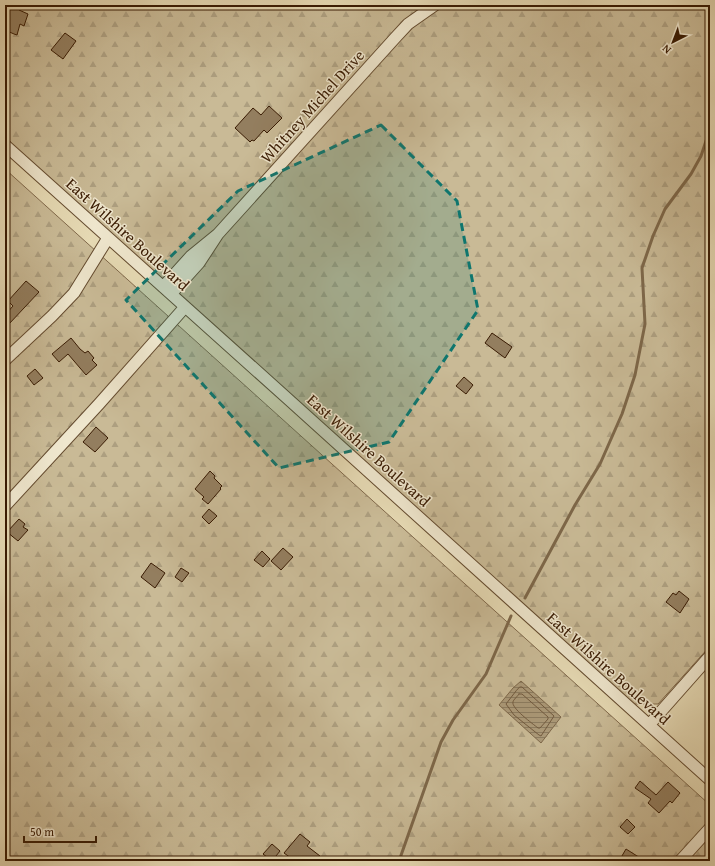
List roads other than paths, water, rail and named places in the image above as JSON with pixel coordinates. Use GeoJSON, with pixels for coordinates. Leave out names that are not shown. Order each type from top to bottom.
{"type":"FeatureCollection","features":[{"type":"Feature","properties":{"kind":"street","name":"Whitney Michel Drive"},"geometry":{"type":"LineString","coordinates":[[167,291],[199,263],[218,234],[408,24],[435,5]]}},
{"type":"Feature","properties":{"kind":"street","name":"East Wilshire Boulevard"},"geometry":{"type":"LineString","coordinates":[[5,145],[710,780]]}},
{"type":"Feature","properties":{"kind":"street"},"geometry":{"type":"LineString","coordinates":[[5,360],[74,293],[108,238]]}},
{"type":"Feature","properties":{"kind":"street"},"geometry":{"type":"LineString","coordinates":[[5,506],[99,404],[185,307]]}},
{"type":"Feature","properties":{"kind":"street"},"geometry":{"type":"LineString","coordinates":[[649,725],[710,656]]}},
{"type":"Feature","properties":{"kind":"street"},"geometry":{"type":"LineString","coordinates":[[680,861],[710,828]]}},
{"type":"Feature","properties":{"kind":"water"},"geometry":{"type":"Polygon","coordinates":[[[521,681],[561,717],[541,743],[499,705],[521,681]]]}},
{"type":"Feature","properties":{"kind":"waterway"},"geometry":{"type":"LineString","coordinates":[[525,598],[575,505],[600,464],[622,414],[635,375],[645,324],[642,268],[653,236],[665,209],[691,174],[701,156],[710,129]]}},
{"type":"Feature","properties":{"kind":"waterway"},"geometry":{"type":"LineString","coordinates":[[399,861],[441,742],[453,720],[486,674],[511,616]]}}]}
